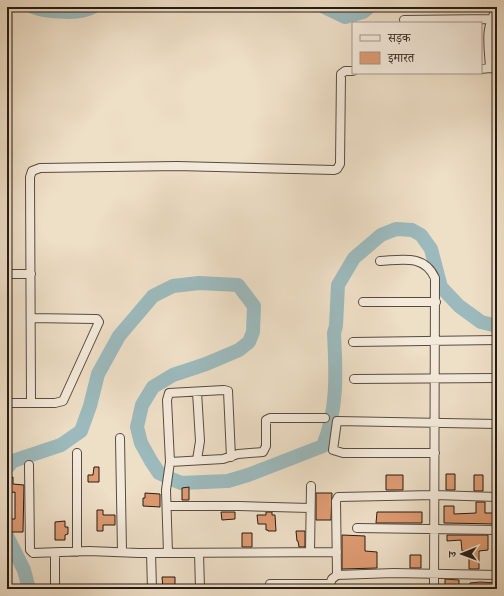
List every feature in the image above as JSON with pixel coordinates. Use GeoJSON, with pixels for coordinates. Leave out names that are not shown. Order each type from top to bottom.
{"type":"FeatureCollection","features":[{"type":"Feature","properties":{"kind":"street"},"geometry":{"type":"LineString","coordinates":[[482,69],[494,68],[488,34],[491,18],[497,9]]}},
{"type":"Feature","properties":{"kind":"street"},"geometry":{"type":"LineString","coordinates":[[404,20],[491,18]]}},
{"type":"Feature","properties":{"kind":"street"},"geometry":{"type":"LineString","coordinates":[[31,403],[30,177],[32,171],[40,168],[177,166],[334,170],[337,169],[340,164],[341,74],[345,71],[352,71]]}},
{"type":"Feature","properties":{"kind":"street"},"geometry":{"type":"LineString","coordinates":[[380,261],[418,261],[426,264],[431,269],[435,278],[434,589]]}},
{"type":"Feature","properties":{"kind":"street"},"geometry":{"type":"LineString","coordinates":[[7,274],[31,274]]}},
{"type":"Feature","properties":{"kind":"street"},"geometry":{"type":"LineString","coordinates":[[363,302],[436,302]]}},
{"type":"Feature","properties":{"kind":"street"},"geometry":{"type":"LineString","coordinates":[[7,403],[55,404],[63,401],[99,322],[95,318],[31,318]]}},
{"type":"Feature","properties":{"kind":"street"},"geometry":{"type":"LineString","coordinates":[[353,342],[497,340]]}},
{"type":"Feature","properties":{"kind":"street"},"geometry":{"type":"LineString","coordinates":[[354,379],[497,378]]}},
{"type":"Feature","properties":{"kind":"street"},"geometry":{"type":"LineString","coordinates":[[168,553],[167,483],[170,462],[168,396],[171,392],[228,391],[231,457]]}},
{"type":"Feature","properties":{"kind":"street"},"geometry":{"type":"LineString","coordinates":[[197,392],[200,441],[197,460]]}},
{"type":"Feature","properties":{"kind":"street"},"geometry":{"type":"LineString","coordinates":[[170,462],[223,459],[238,454],[259,453],[265,449],[266,446],[266,420],[268,418],[325,418]]}},
{"type":"Feature","properties":{"kind":"street"},"geometry":{"type":"LineString","coordinates":[[435,453],[343,452],[333,450],[337,421],[497,424]]}},
{"type":"Feature","properties":{"kind":"street"},"geometry":{"type":"LineString","coordinates":[[120,438],[122,552]]}},
{"type":"Feature","properties":{"kind":"street"},"geometry":{"type":"LineString","coordinates":[[77,453],[77,552]]}},
{"type":"Feature","properties":{"kind":"street"},"geometry":{"type":"LineString","coordinates":[[29,466],[30,550],[33,553],[337,552]]}},
{"type":"Feature","properties":{"kind":"street"},"geometry":{"type":"LineString","coordinates":[[310,552],[311,486]]}},
{"type":"Feature","properties":{"kind":"street"},"geometry":{"type":"LineString","coordinates":[[337,575],[336,501],[338,497],[435,495],[497,496]]}},
{"type":"Feature","properties":{"kind":"street"},"geometry":{"type":"LineString","coordinates":[[167,506],[310,508]]}},
{"type":"Feature","properties":{"kind":"street"},"geometry":{"type":"LineString","coordinates":[[357,528],[497,530]]}},
{"type":"Feature","properties":{"kind":"street"},"geometry":{"type":"LineString","coordinates":[[55,553],[56,589]]}},
{"type":"Feature","properties":{"kind":"street"},"geometry":{"type":"LineString","coordinates":[[151,553],[152,589]]}},
{"type":"Feature","properties":{"kind":"street"},"geometry":{"type":"LineString","coordinates":[[199,553],[200,589]]}},
{"type":"Feature","properties":{"kind":"street"},"geometry":{"type":"LineString","coordinates":[[270,584],[330,586],[332,579],[337,575],[394,573],[497,575]]}},
{"type":"Feature","properties":{"kind":"building"},"geometry":{"type":"Polygon","coordinates":[[[94,467],[99,467],[99,482],[88,482],[88,475],[93,475],[94,467]]]}},
{"type":"Feature","properties":{"kind":"building"},"geometry":{"type":"Polygon","coordinates":[[[446,474],[455,474],[455,490],[446,490],[446,474]]]}},
{"type":"Feature","properties":{"kind":"building"},"geometry":{"type":"Polygon","coordinates":[[[386,475],[403,475],[403,490],[386,490],[386,475]]]}},
{"type":"Feature","properties":{"kind":"building"},"geometry":{"type":"Polygon","coordinates":[[[474,475],[483,475],[483,491],[474,491],[474,475]]]}},
{"type":"Feature","properties":{"kind":"building"},"geometry":{"type":"Polygon","coordinates":[[[13,477],[13,484],[24,485],[23,532],[11,532],[11,519],[15,519],[15,492],[7,493],[7,478],[13,477]]]}},
{"type":"Feature","properties":{"kind":"building"},"geometry":{"type":"Polygon","coordinates":[[[189,487],[189,500],[182,500],[182,488],[189,487]]]}},
{"type":"Feature","properties":{"kind":"building"},"geometry":{"type":"Polygon","coordinates":[[[145,493],[160,494],[160,507],[143,506],[143,498],[145,498],[145,493]]]}},
{"type":"Feature","properties":{"kind":"building"},"geometry":{"type":"Polygon","coordinates":[[[316,493],[332,493],[331,520],[316,520],[316,493]]]}},
{"type":"Feature","properties":{"kind":"building"},"geometry":{"type":"Polygon","coordinates":[[[476,502],[485,502],[485,513],[497,513],[497,524],[444,523],[444,506],[454,506],[454,514],[476,513],[476,502]]]}},
{"type":"Feature","properties":{"kind":"building"},"geometry":{"type":"Polygon","coordinates":[[[97,510],[103,510],[103,515],[115,515],[115,525],[103,525],[103,531],[97,531],[97,510]]]}},
{"type":"Feature","properties":{"kind":"building"},"geometry":{"type":"Polygon","coordinates":[[[221,512],[235,512],[235,519],[222,520],[221,512]]]}},
{"type":"Feature","properties":{"kind":"building"},"geometry":{"type":"Polygon","coordinates":[[[266,512],[272,512],[272,515],[275,515],[276,531],[266,530],[266,524],[258,524],[257,515],[266,515],[266,512]]]}},
{"type":"Feature","properties":{"kind":"building"},"geometry":{"type":"Polygon","coordinates":[[[377,512],[422,512],[422,523],[376,523],[377,512]]]}},
{"type":"Feature","properties":{"kind":"building"},"geometry":{"type":"Polygon","coordinates":[[[65,521],[65,527],[68,527],[68,534],[65,535],[65,540],[55,540],[55,522],[65,521]]]}},
{"type":"Feature","properties":{"kind":"building"},"geometry":{"type":"Polygon","coordinates":[[[296,531],[305,531],[305,547],[299,547],[296,531]]]}},
{"type":"Feature","properties":{"kind":"building"},"geometry":{"type":"Polygon","coordinates":[[[242,533],[252,533],[252,547],[242,547],[242,533]]]}},
{"type":"Feature","properties":{"kind":"building"},"geometry":{"type":"Polygon","coordinates":[[[342,535],[365,536],[365,551],[377,552],[377,568],[342,569],[342,535]]]}},
{"type":"Feature","properties":{"kind":"building"},"geometry":{"type":"Polygon","coordinates":[[[447,535],[488,535],[488,550],[479,551],[479,569],[469,569],[469,551],[462,551],[461,540],[447,541],[447,535]]]}},
{"type":"Feature","properties":{"kind":"building"},"geometry":{"type":"Polygon","coordinates":[[[410,555],[421,555],[421,568],[410,568],[410,555]]]}},
{"type":"Feature","properties":{"kind":"building"},"geometry":{"type":"Polygon","coordinates":[[[162,577],[175,577],[175,588],[163,588],[162,577]]]}},
{"type":"Feature","properties":{"kind":"building"},"geometry":{"type":"Polygon","coordinates":[[[445,579],[459,580],[459,589],[445,589],[445,579]]]}},
{"type":"Feature","properties":{"kind":"building"},"geometry":{"type":"Polygon","coordinates":[[[470,583],[497,583],[497,589],[470,589],[470,583]]]}},
{"type":"Feature","properties":{"kind":"waterway"},"geometry":{"type":"LineString","coordinates":[[33,7],[63,12],[88,10],[93,7]]}},
{"type":"Feature","properties":{"kind":"waterway"},"geometry":{"type":"LineString","coordinates":[[324,7],[345,17],[363,12],[369,7]]}},
{"type":"Feature","properties":{"kind":"waterway"},"geometry":{"type":"LineString","coordinates":[[7,468],[13,461],[61,445],[81,431],[90,406],[98,374],[119,336],[153,296],[173,286],[199,283],[238,285],[254,306],[253,332],[249,342],[239,350],[206,364],[173,375],[153,387],[142,405],[137,427],[141,443],[159,473],[181,483],[228,481],[248,475],[323,446],[328,432],[334,404],[334,333],[336,326],[338,285],[354,258],[381,235],[396,229],[412,230],[421,235],[431,249],[441,287],[459,306],[481,322],[497,326]]}},
{"type":"Feature","properties":{"kind":"waterway"},"geometry":{"type":"LineString","coordinates":[[7,536],[24,570],[29,589]]}}]}
